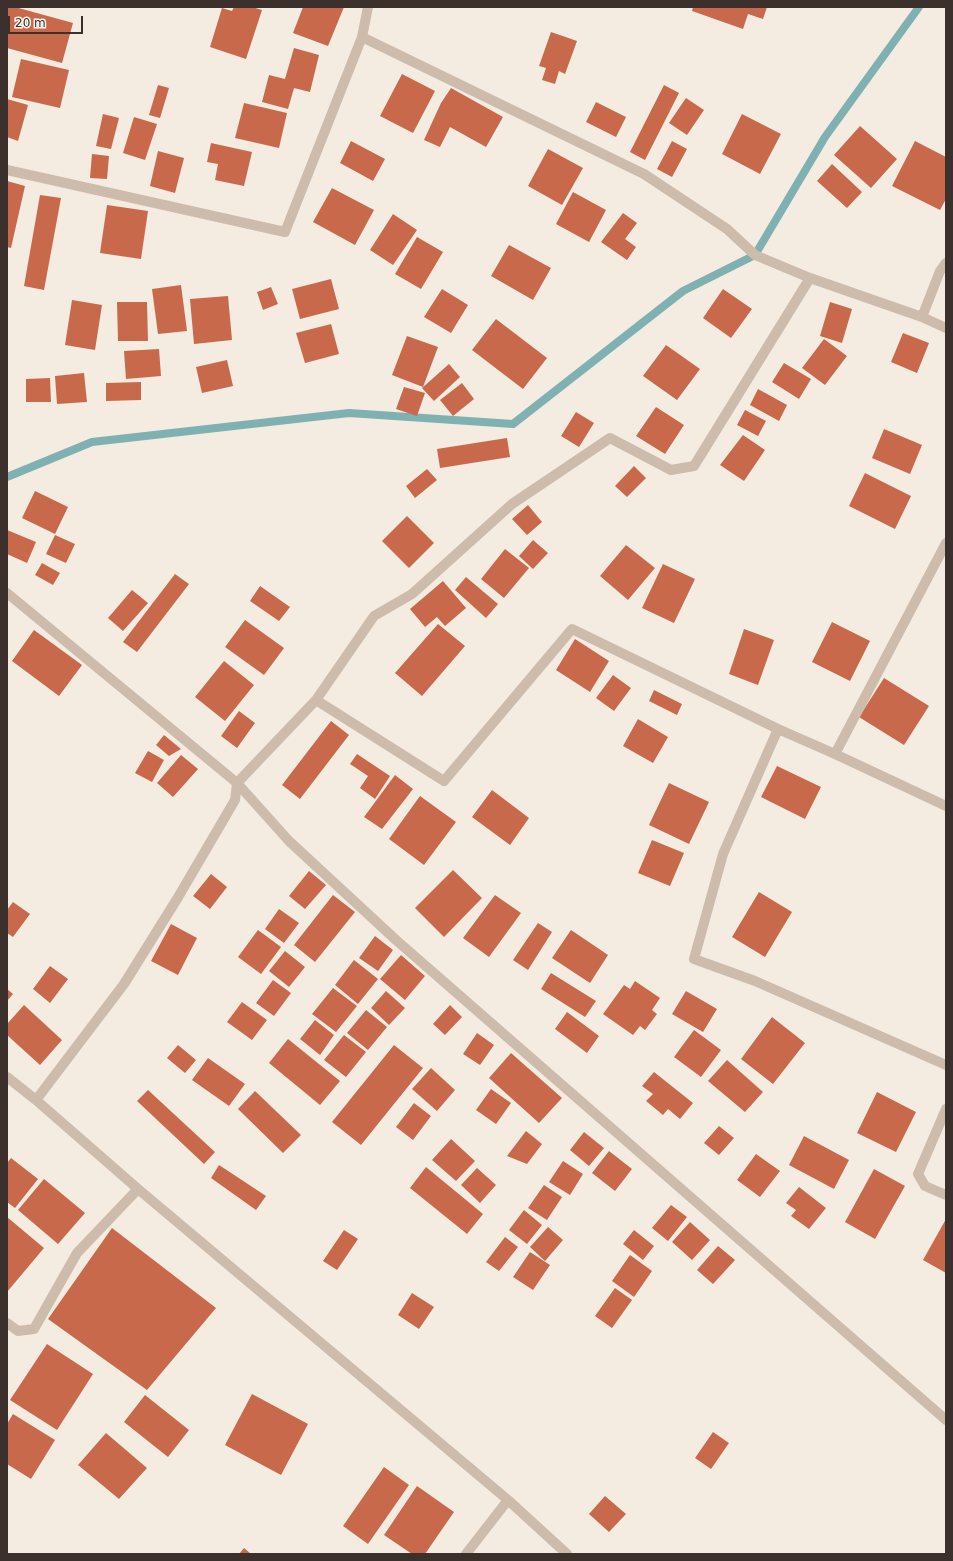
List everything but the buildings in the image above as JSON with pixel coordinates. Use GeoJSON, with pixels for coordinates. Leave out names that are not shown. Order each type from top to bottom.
{"type":"FeatureCollection","features":[{"type":"Feature","properties":{"kind":"street"},"geometry":{"type":"LineString","coordinates":[[7,170],[284,232],[362,37],[368,7]]}},
{"type":"Feature","properties":{"kind":"street"},"geometry":{"type":"LineString","coordinates":[[362,37],[644,174],[727,229],[755,255],[810,278],[922,317],[946,328]]}},
{"type":"Feature","properties":{"kind":"street"},"geometry":{"type":"LineString","coordinates":[[922,317],[940,271],[946,263]]}},
{"type":"Feature","properties":{"kind":"street"},"geometry":{"type":"LineString","coordinates":[[36,1100],[124,984],[177,899],[235,800],[237,783],[316,700],[374,616],[412,594],[512,504],[610,438],[671,470],[694,466],[810,278]]}},
{"type":"Feature","properties":{"kind":"street"},"geometry":{"type":"LineString","coordinates":[[835,754],[946,543]]}},
{"type":"Feature","properties":{"kind":"street"},"geometry":{"type":"LineString","coordinates":[[7,593],[237,783],[289,841],[396,940],[946,1420]]}},
{"type":"Feature","properties":{"kind":"street"},"geometry":{"type":"LineString","coordinates":[[316,700],[444,781],[572,629],[778,729],[946,806]]}},
{"type":"Feature","properties":{"kind":"street"},"geometry":{"type":"LineString","coordinates":[[778,729],[723,854],[694,959],[755,981],[946,1065]]}},
{"type":"Feature","properties":{"kind":"street"},"geometry":{"type":"LineString","coordinates":[[7,1077],[508,1500],[567,1554]]}},
{"type":"Feature","properties":{"kind":"street"},"geometry":{"type":"LineString","coordinates":[[946,1109],[918,1174],[925,1186],[946,1195]]}},
{"type":"Feature","properties":{"kind":"street"},"geometry":{"type":"LineString","coordinates":[[7,1323],[18,1331],[34,1329],[77,1253],[138,1189]]}},
{"type":"Feature","properties":{"kind":"street"},"geometry":{"type":"LineString","coordinates":[[466,1554],[508,1500]]}},
{"type":"Feature","properties":{"kind":"waterway"},"geometry":{"type":"LineString","coordinates":[[7,477],[92,442],[349,413],[513,424],[683,291],[755,255],[825,137],[919,7]]}}]}
